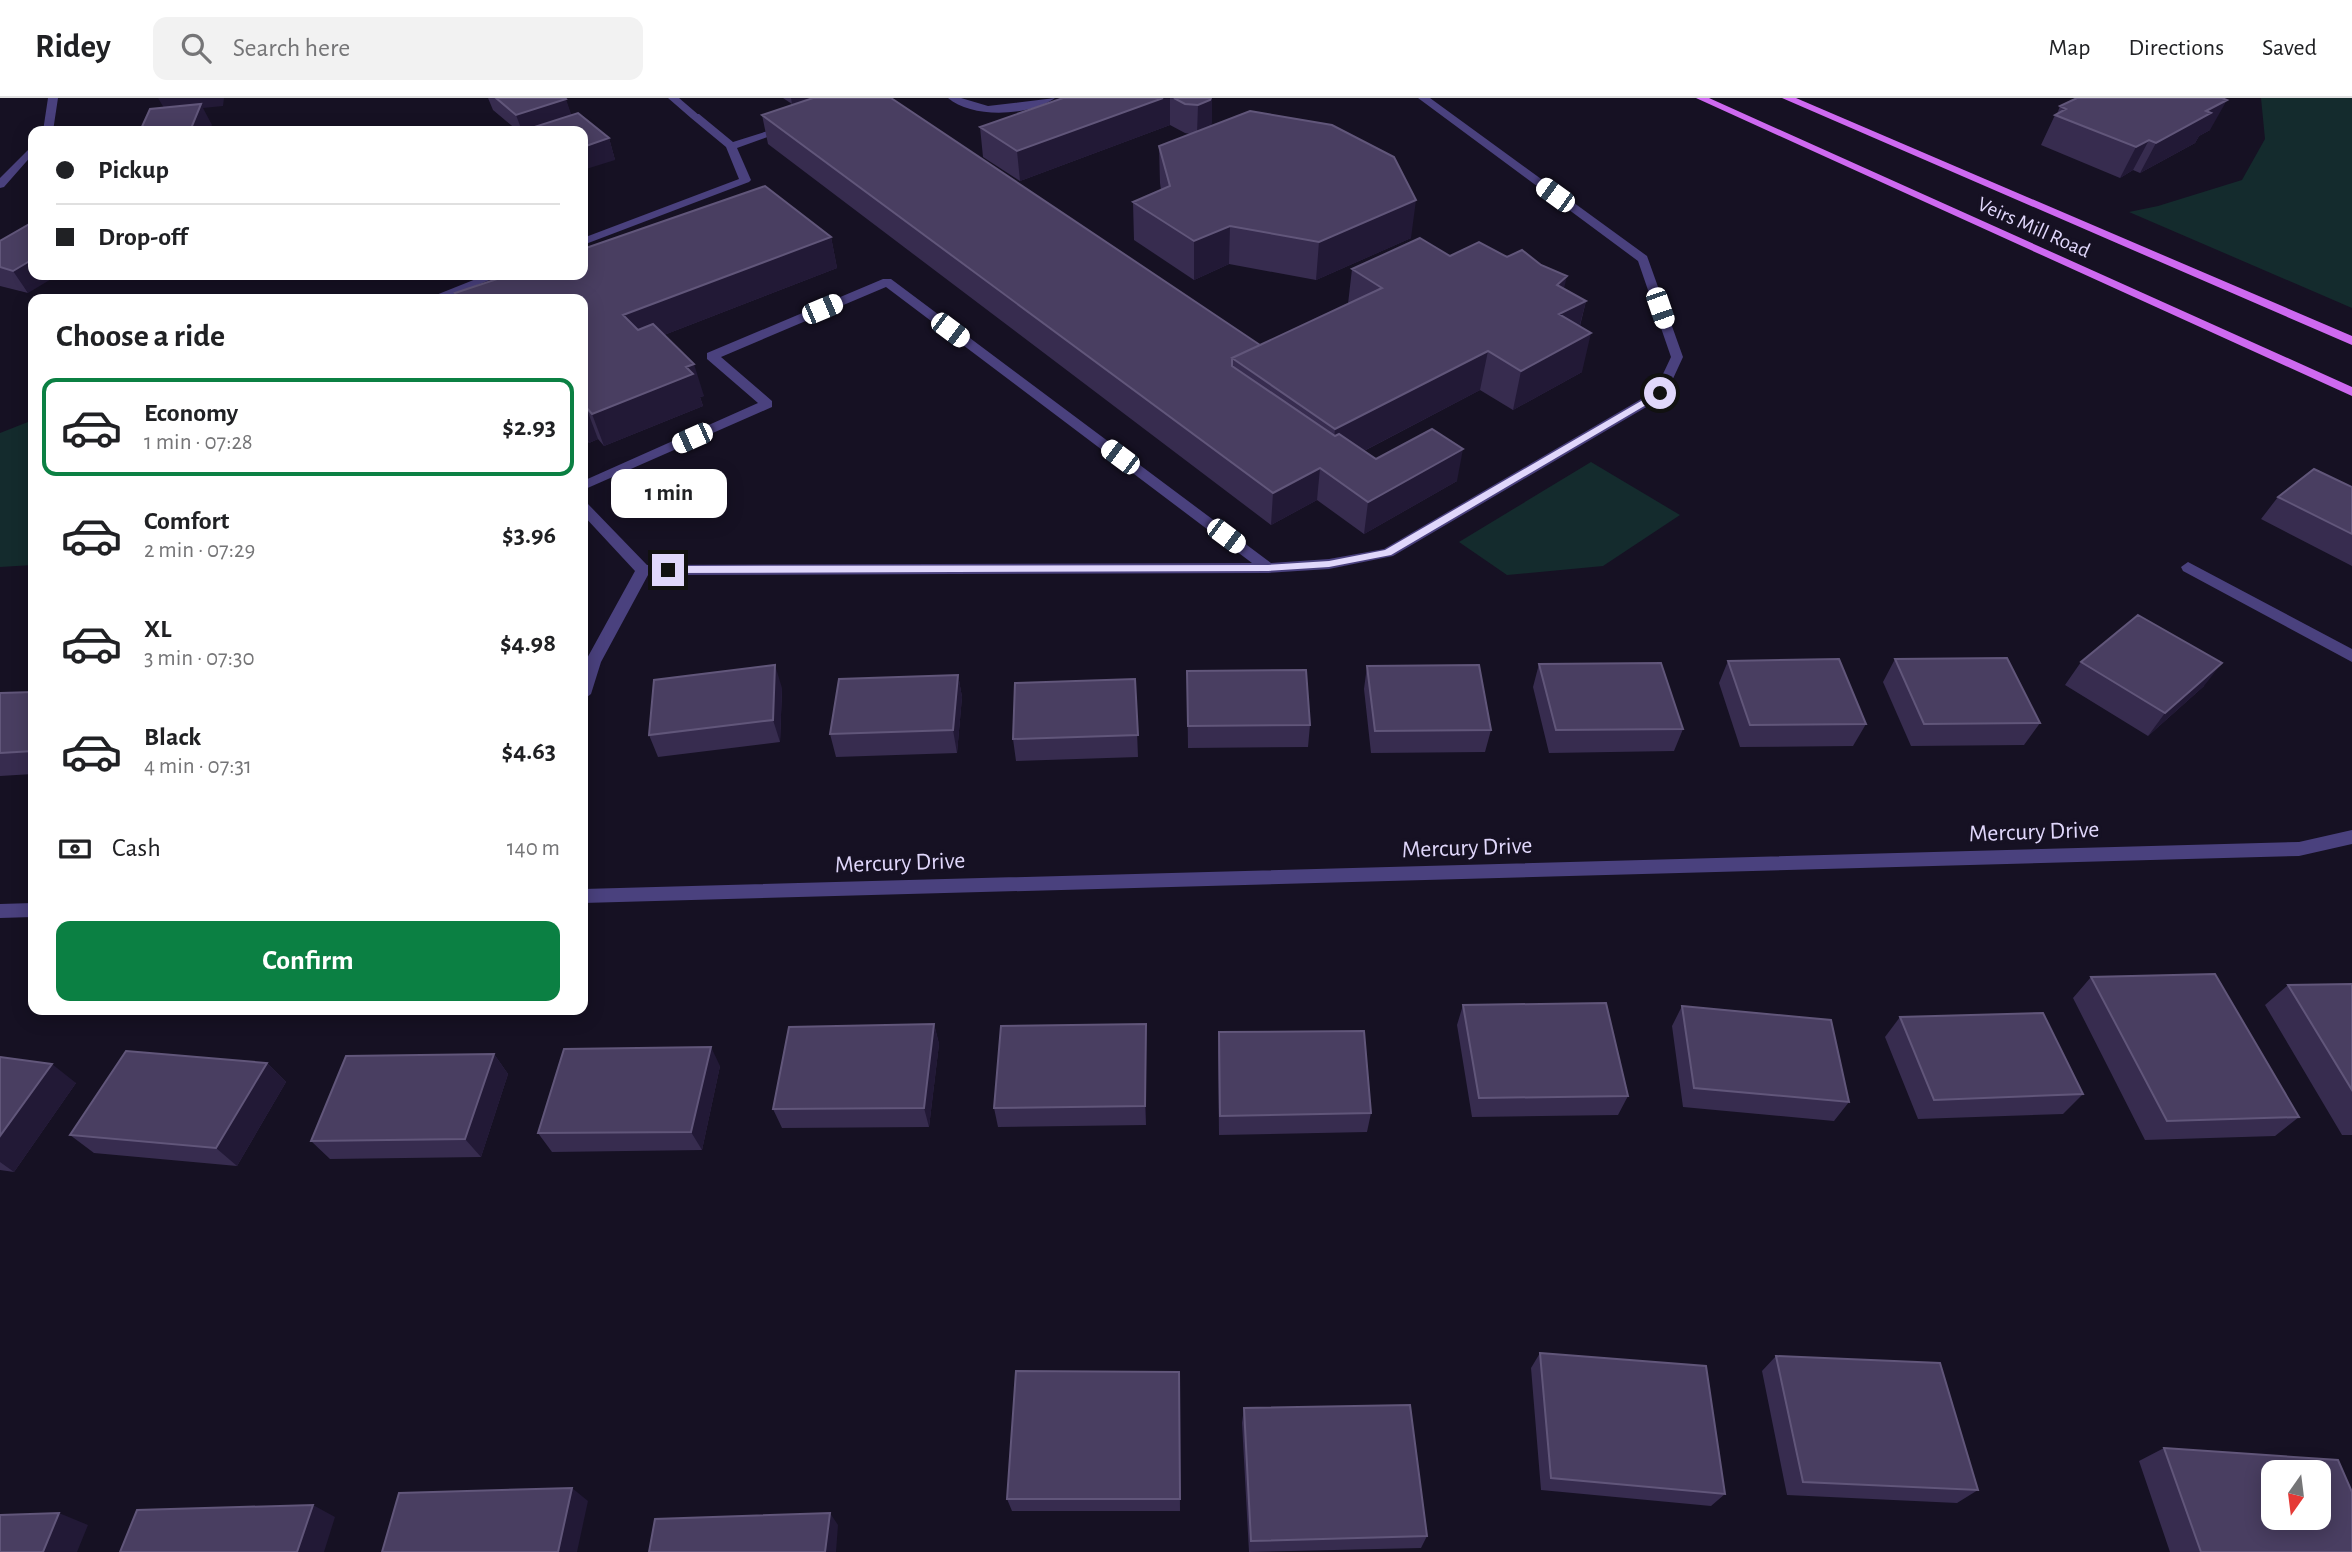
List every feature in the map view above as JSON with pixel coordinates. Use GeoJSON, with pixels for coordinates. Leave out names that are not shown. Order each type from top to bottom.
{"type":"FeatureCollection","features":[{"type":"Feature","properties":{"kind":"main road","name":"Veirs Mill Road"},"geometry":{"type":"LineString","coordinates":[[1701,98],[2352,392]]}},
{"type":"Feature","properties":{"kind":"main road","name":"Veirs Mill Road"},"geometry":{"type":"LineString","coordinates":[[1787,98],[2352,341]]}},
{"type":"Feature","properties":{"kind":"street"},"geometry":{"type":"LineString","coordinates":[[49,126],[53,98]]}},
{"type":"Feature","properties":{"kind":"street"},"geometry":{"type":"LineString","coordinates":[[588,240],[745,180],[731,146],[673,98]]}},
{"type":"Feature","properties":{"kind":"street"},"geometry":{"type":"LineString","coordinates":[[953,98],[979,108],[1007,109],[1028,106],[1050,98]]}},
{"type":"Feature","properties":{"kind":"street"},"geometry":{"type":"LineString","coordinates":[[588,512],[643,570],[1268,568],[1329,564],[1388,553],[1660,393],[1677,357],[1643,259],[1423,98]]}},
{"type":"Feature","properties":{"kind":"street"},"geometry":{"type":"LineString","coordinates":[[731,146],[805,122]]}},
{"type":"Feature","properties":{"kind":"street"},"geometry":{"type":"LineString","coordinates":[[0,185],[28,154]]}},
{"type":"Feature","properties":{"kind":"street"},"geometry":{"type":"LineString","coordinates":[[445,294],[483,280]]}},
{"type":"Feature","properties":{"kind":"street"},"geometry":{"type":"LineString","coordinates":[[588,484],[767,404],[712,356],[887,282],[1268,568]]}},
{"type":"Feature","properties":{"kind":"street"},"geometry":{"type":"LineString","coordinates":[[2188,567],[2352,656]]}},
{"type":"Feature","properties":{"kind":"street"},"geometry":{"type":"LineString","coordinates":[[588,678],[593,662],[643,570]]}},
{"type":"Feature","properties":{"kind":"street","name":"Mercury Drive"},"geometry":{"type":"LineString","coordinates":[[588,896],[2285,849],[2352,838]]}},
{"type":"Feature","properties":{"kind":"street"},"geometry":{"type":"LineString","coordinates":[[0,911],[28,911]]}},
{"type":"Feature","properties":{"kind":"green space"},"geometry":{"type":"Polygon","coordinates":[[[2261,98],[2352,98],[2352,308],[2129,212],[2158,206],[2242,180],[2265,139],[2261,98]]]}},
{"type":"Feature","properties":{"kind":"green space"},"geometry":{"type":"Polygon","coordinates":[[[28,422],[28,565],[0,567],[0,433],[28,422]]]}},
{"type":"Feature","properties":{"kind":"green space"},"geometry":{"type":"Polygon","coordinates":[[[1591,462],[1680,515],[1603,566],[1507,575],[1459,542],[1591,462]]]}},
{"type":"Feature","properties":{"kind":"building"},"geometry":{"type":"Polygon","coordinates":[[[496,98],[565,98],[566,99],[516,115],[496,98]]]}},
{"type":"Feature","properties":{"kind":"building"},"geometry":{"type":"Polygon","coordinates":[[[813,98],[891,98],[1260,345],[1232,358],[1232,366],[1335,436],[1339,434],[1376,459],[1432,429],[1463,449],[1368,502],[1320,468],[1273,493],[762,115],[813,98]]]}},
{"type":"Feature","properties":{"kind":"building"},"geometry":{"type":"Polygon","coordinates":[[[1063,98],[1163,98],[1017,151],[980,127],[1063,98]]]}},
{"type":"Feature","properties":{"kind":"building"},"geometry":{"type":"Polygon","coordinates":[[[1174,98],[1211,98],[1198,105],[1185,104],[1174,98]]]}},
{"type":"Feature","properties":{"kind":"building"},"geometry":{"type":"Polygon","coordinates":[[[2077,98],[2227,100],[2206,111],[2211,113],[2156,143],[2149,140],[2136,147],[2055,115],[2066,109],[2060,106],[2077,98]]]}},
{"type":"Feature","properties":{"kind":"building"},"geometry":{"type":"Polygon","coordinates":[[[201,104],[192,126],[142,126],[150,109],[201,104]]]}},
{"type":"Feature","properties":{"kind":"building"},"geometry":{"type":"Polygon","coordinates":[[[1250,111],[1332,125],[1394,157],[1416,200],[1319,242],[1230,226],[1194,241],[1133,202],[1170,186],[1159,146],[1250,111]]]}},
{"type":"Feature","properties":{"kind":"building"},"geometry":{"type":"Polygon","coordinates":[[[578,113],[609,138],[588,145],[588,126],[537,126],[578,113]]]}},
{"type":"Feature","properties":{"kind":"building"},"geometry":{"type":"Polygon","coordinates":[[[765,186],[831,237],[623,315],[638,330],[653,324],[694,364],[686,367],[693,374],[592,414],[588,409],[588,294],[455,293],[494,280],[588,280],[588,247],[765,186]]]}},
{"type":"Feature","properties":{"kind":"building"},"geometry":{"type":"Polygon","coordinates":[[[28,225],[28,262],[13,271],[0,267],[0,241],[28,225]]]}},
{"type":"Feature","properties":{"kind":"building"},"geometry":{"type":"Polygon","coordinates":[[[1420,238],[1450,256],[1479,242],[1507,257],[1522,250],[1541,265],[1567,276],[1557,285],[1586,301],[1559,314],[1591,333],[1521,371],[1488,351],[1335,429],[1232,358],[1382,288],[1352,269],[1420,238]]]}},
{"type":"Feature","properties":{"kind":"building"},"geometry":{"type":"Polygon","coordinates":[[[2314,469],[2352,487],[2352,534],[2278,497],[2314,469]]]}},
{"type":"Feature","properties":{"kind":"building"},"geometry":{"type":"Polygon","coordinates":[[[2138,615],[2222,663],[2165,713],[2081,662],[2138,615]]]}},
{"type":"Feature","properties":{"kind":"building"},"geometry":{"type":"Polygon","coordinates":[[[2007,658],[2040,723],[1924,724],[1895,659],[2007,658]]]}},
{"type":"Feature","properties":{"kind":"building"},"geometry":{"type":"Polygon","coordinates":[[[1839,659],[1866,724],[1750,725],[1728,661],[1839,659]]]}},
{"type":"Feature","properties":{"kind":"building"},"geometry":{"type":"Polygon","coordinates":[[[1661,663],[1683,729],[1556,730],[1539,664],[1661,663]]]}},
{"type":"Feature","properties":{"kind":"building"},"geometry":{"type":"Polygon","coordinates":[[[775,665],[773,720],[649,735],[654,680],[775,665]]]}},
{"type":"Feature","properties":{"kind":"building"},"geometry":{"type":"Polygon","coordinates":[[[1479,665],[1491,730],[1375,731],[1367,666],[1479,665]]]}},
{"type":"Feature","properties":{"kind":"building"},"geometry":{"type":"Polygon","coordinates":[[[1306,670],[1310,725],[1188,726],[1187,671],[1306,670]]]}},
{"type":"Feature","properties":{"kind":"building"},"geometry":{"type":"Polygon","coordinates":[[[958,675],[953,730],[830,734],[839,679],[958,675]]]}},
{"type":"Feature","properties":{"kind":"building"},"geometry":{"type":"Polygon","coordinates":[[[1135,679],[1138,735],[1013,739],[1015,683],[1135,679]]]}},
{"type":"Feature","properties":{"kind":"building"},"geometry":{"type":"Polygon","coordinates":[[[28,692],[28,751],[0,753],[0,693],[28,692]]]}},
{"type":"Feature","properties":{"kind":"building"},"geometry":{"type":"Polygon","coordinates":[[[2215,974],[2299,1117],[2167,1121],[2091,977],[2215,974]]]}},
{"type":"Feature","properties":{"kind":"building"},"geometry":{"type":"Polygon","coordinates":[[[2352,984],[2352,1090],[2288,985],[2352,984]]]}},
{"type":"Feature","properties":{"kind":"building"},"geometry":{"type":"Polygon","coordinates":[[[1606,1003],[1628,1096],[1479,1098],[1463,1005],[1606,1003]]]}},
{"type":"Feature","properties":{"kind":"building"},"geometry":{"type":"Polygon","coordinates":[[[1682,1006],[1831,1020],[1849,1102],[1694,1088],[1682,1006]]]}},
{"type":"Feature","properties":{"kind":"building"},"geometry":{"type":"Polygon","coordinates":[[[2043,1013],[2083,1094],[1934,1100],[1900,1017],[2043,1013]]]}},
{"type":"Feature","properties":{"kind":"building"},"geometry":{"type":"Polygon","coordinates":[[[934,1024],[924,1108],[773,1109],[789,1027],[934,1024]]]}},
{"type":"Feature","properties":{"kind":"building"},"geometry":{"type":"Polygon","coordinates":[[[1146,1024],[1145,1106],[994,1108],[1001,1026],[1146,1024]]]}},
{"type":"Feature","properties":{"kind":"building"},"geometry":{"type":"Polygon","coordinates":[[[1364,1031],[1371,1113],[1220,1116],[1219,1032],[1364,1031]]]}},
{"type":"Feature","properties":{"kind":"building"},"geometry":{"type":"Polygon","coordinates":[[[711,1047],[691,1132],[538,1133],[564,1049],[711,1047]]]}},
{"type":"Feature","properties":{"kind":"building"},"geometry":{"type":"Polygon","coordinates":[[[126,1051],[267,1063],[216,1148],[70,1135],[126,1051]]]}},
{"type":"Feature","properties":{"kind":"building"},"geometry":{"type":"Polygon","coordinates":[[[494,1054],[465,1139],[311,1141],[346,1056],[494,1054]]]}},
{"type":"Feature","properties":{"kind":"building"},"geometry":{"type":"Polygon","coordinates":[[[0,1057],[52,1064],[0,1136],[0,1057]]]}},
{"type":"Feature","properties":{"kind":"building"},"geometry":{"type":"Polygon","coordinates":[[[1540,1353],[1706,1366],[1725,1494],[1551,1478],[1540,1353]]]}},
{"type":"Feature","properties":{"kind":"building"},"geometry":{"type":"Polygon","coordinates":[[[1776,1356],[1940,1363],[1978,1490],[1803,1482],[1776,1356]]]}},
{"type":"Feature","properties":{"kind":"building"},"geometry":{"type":"Polygon","coordinates":[[[1016,1371],[1179,1372],[1180,1499],[1007,1499],[1016,1371]]]}},
{"type":"Feature","properties":{"kind":"building"},"geometry":{"type":"Polygon","coordinates":[[[1410,1405],[1427,1536],[1251,1541],[1244,1408],[1410,1405]]]}},
{"type":"Feature","properties":{"kind":"building"},"geometry":{"type":"Polygon","coordinates":[[[2164,1448],[2338,1460],[2352,1492],[2352,1552],[2201,1552],[2164,1448]]]}},
{"type":"Feature","properties":{"kind":"building"},"geometry":{"type":"Polygon","coordinates":[[[572,1488],[558,1552],[382,1552],[399,1493],[572,1488]]]}},
{"type":"Feature","properties":{"kind":"building"},"geometry":{"type":"Polygon","coordinates":[[[313,1505],[297,1552],[120,1552],[137,1510],[313,1505]]]}},
{"type":"Feature","properties":{"kind":"building"},"geometry":{"type":"Polygon","coordinates":[[[59,1513],[43,1552],[0,1552],[0,1515],[59,1513]]]}},
{"type":"Feature","properties":{"kind":"building"},"geometry":{"type":"Polygon","coordinates":[[[830,1513],[825,1552],[649,1552],[655,1519],[830,1513]]]}},
{"type":"Feature","properties":{"kind":"route"},"geometry":{"type":"LineString","coordinates":[[668,570],[1268,568],[1329,564],[1388,553],[1660,393]]}}]}
